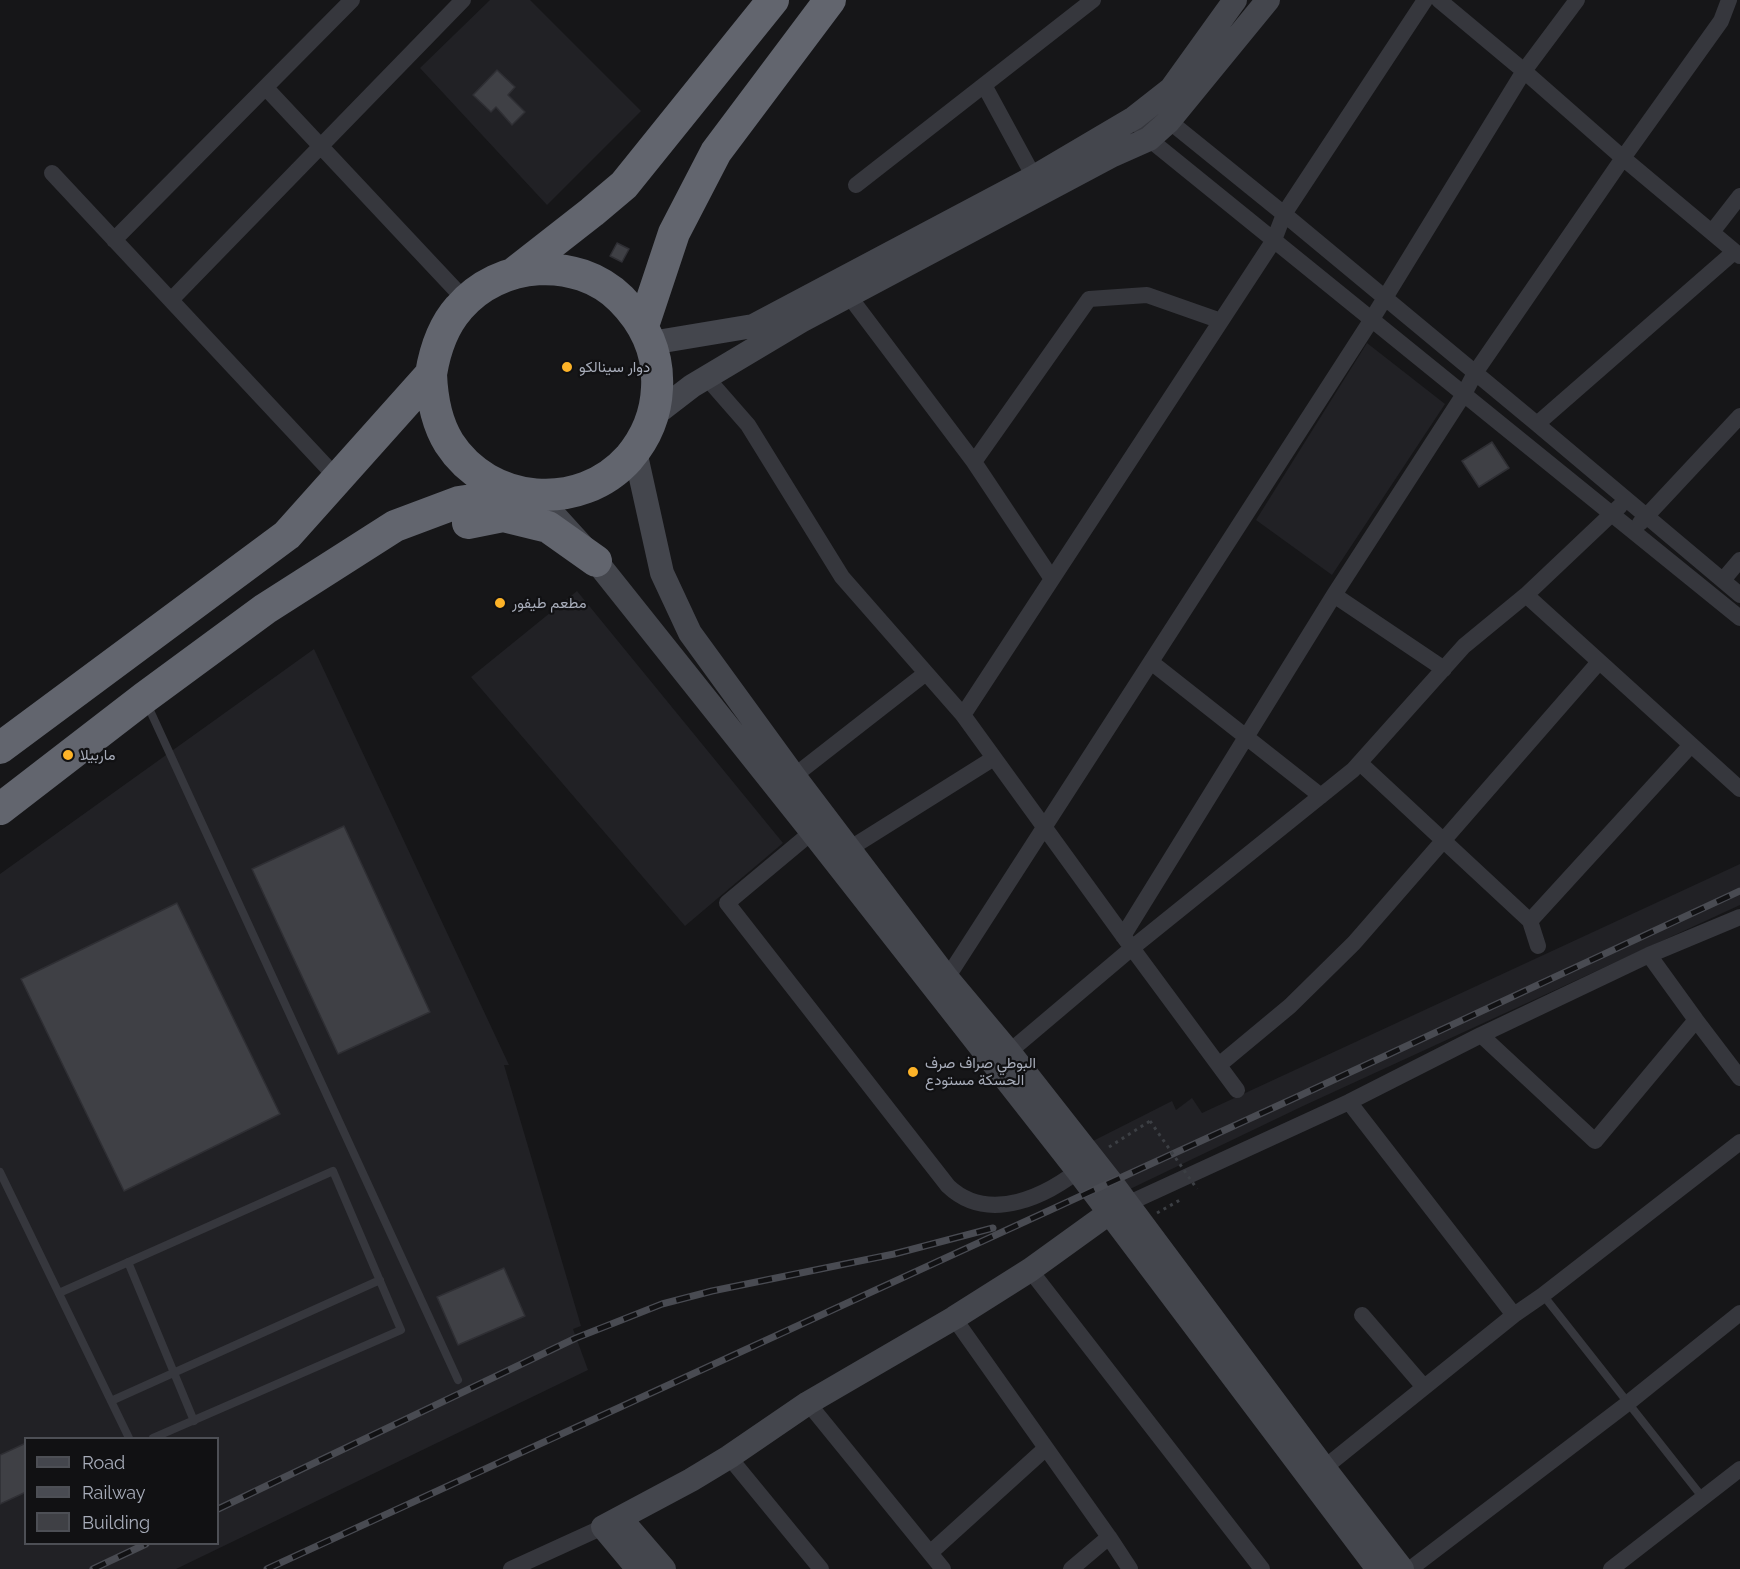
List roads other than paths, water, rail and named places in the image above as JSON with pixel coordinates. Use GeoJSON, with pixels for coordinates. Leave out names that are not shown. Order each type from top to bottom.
{"type":"FeatureCollection","features":[{"type":"Feature","properties":{"kind":"highway"},"geometry":{"type":"LineString","coordinates":[[514,273],[624,184],[773,0]]}},
{"type":"Feature","properties":{"kind":"highway"},"geometry":{"type":"LineString","coordinates":[[647,335],[674,233],[716,152],[830,0]]}},
{"type":"Feature","properties":{"kind":"highway"},"geometry":{"type":"LineString","coordinates":[[0,809],[144,698],[265,609],[396,526],[459,502],[528,494],[555,495],[573,492],[608,477],[622,465],[646,434],[653,416],[658,380],[656,361],[647,335],[630,308],[615,293],[587,278],[556,269],[535,269],[514,273],[483,286],[466,301],[448,323],[434,356],[431,374],[435,410],[445,435],[460,457],[472,470],[487,480],[503,488],[528,494]]}},
{"type":"Feature","properties":{"kind":"highway"},"geometry":{"type":"LineString","coordinates":[[0,748],[287,535],[431,374]]}},
{"type":"Feature","properties":{"kind":"highway"},"geometry":{"type":"LineString","coordinates":[[265,609],[408,534],[503,516],[548,527],[596,561]]}},
{"type":"Feature","properties":{"kind":"street"},"geometry":{"type":"LineString","coordinates":[[114,240],[352,0]]}},
{"type":"Feature","properties":{"kind":"street"},"geometry":{"type":"LineString","coordinates":[[171,300],[463,0]]}},
{"type":"Feature","properties":{"kind":"street"},"geometry":{"type":"LineString","coordinates":[[856,185],[1093,0]]}},
{"type":"Feature","properties":{"kind":"street"},"geometry":{"type":"LineString","coordinates":[[647,335],[753,326],[1034,177],[1134,118],[1171,89],[1235,0]]}},
{"type":"Feature","properties":{"kind":"street"},"geometry":{"type":"LineString","coordinates":[[653,416],[706,377],[801,321],[1103,161],[1149,139],[1169,121],[1268,0]]}},
{"type":"Feature","properties":{"kind":"street"},"geometry":{"type":"LineString","coordinates":[[963,715],[1274,240],[1284,214],[1425,0]]}},
{"type":"Feature","properties":{"kind":"street"},"geometry":{"type":"LineString","coordinates":[[1439,0],[1737,254],[1538,424]]}},
{"type":"Feature","properties":{"kind":"street"},"geometry":{"type":"LineString","coordinates":[[947,978],[1372,319],[1524,71],[1577,0]]}},
{"type":"Feature","properties":{"kind":"street"},"geometry":{"type":"LineString","coordinates":[[1127,942],[1246,737],[1334,595],[1464,394],[1475,373],[1623,158],[1721,21],[1731,0],[1740,13]]}},
{"type":"Feature","properties":{"kind":"street"},"geometry":{"type":"LineString","coordinates":[[984,85],[1034,177]]}},
{"type":"Feature","properties":{"kind":"street"},"geometry":{"type":"LineString","coordinates":[[266,88],[466,301]]}},
{"type":"Feature","properties":{"kind":"street"},"geometry":{"type":"LineString","coordinates":[[1134,118],[1169,121],[1538,424],[1740,595]]}},
{"type":"Feature","properties":{"kind":"street"},"geometry":{"type":"LineString","coordinates":[[1134,118],[1149,139],[1740,618]]}},
{"type":"Feature","properties":{"kind":"street"},"geometry":{"type":"LineString","coordinates":[[52,173],[338,478]]}},
{"type":"Feature","properties":{"kind":"street"},"geometry":{"type":"LineString","coordinates":[[1712,232],[1740,196]]}},
{"type":"Feature","properties":{"kind":"street"},"geometry":{"type":"LineString","coordinates":[[974,462],[1089,299],[1147,295],[1221,321]]}},
{"type":"Feature","properties":{"kind":"street"},"geometry":{"type":"LineString","coordinates":[[849,296],[974,462],[1052,579]]}},
{"type":"Feature","properties":{"kind":"street"},"geometry":{"type":"LineString","coordinates":[[706,377],[748,425],[842,577],[963,715],[1237,1090]]}},
{"type":"Feature","properties":{"kind":"street"},"geometry":{"type":"LineString","coordinates":[[1633,531],[1740,416]]}},
{"type":"Feature","properties":{"kind":"street"},"geometry":{"type":"LineString","coordinates":[[635,451],[662,573],[690,633],[794,776],[947,978],[1009,1052],[1085,1165]]}},
{"type":"Feature","properties":{"kind":"street"},"geometry":{"type":"LineString","coordinates":[[528,494],[596,561],[812,832],[1085,1165],[1402,1569]]}},
{"type":"Feature","properties":{"kind":"street"},"geometry":{"type":"LineString","coordinates":[[1009,1052],[1127,942],[1321,796],[1359,763],[1464,646],[1526,596],[1626,499]]}},
{"type":"Feature","properties":{"kind":"street"},"geometry":{"type":"LineString","coordinates":[[1723,580],[1740,560]]}},
{"type":"Feature","properties":{"kind":"street"},"geometry":{"type":"LineString","coordinates":[[1334,595],[1444,669]]}},
{"type":"Feature","properties":{"kind":"street"},"geometry":{"type":"LineString","coordinates":[[1526,596],[1740,789]]}},
{"type":"Feature","properties":{"kind":"street"},"geometry":{"type":"LineString","coordinates":[[1151,662],[1321,796]]}},
{"type":"Feature","properties":{"kind":"street"},"geometry":{"type":"LineString","coordinates":[[1219,1065],[1290,1006],[1354,943],[1599,662]]}},
{"type":"Feature","properties":{"kind":"street"},"geometry":{"type":"LineString","coordinates":[[794,776],[926,673]]}},
{"type":"Feature","properties":{"kind":"street"},"geometry":{"type":"LineString","coordinates":[[1530,921],[1690,745]]}},
{"type":"Feature","properties":{"kind":"street"},"geometry":{"type":"LineString","coordinates":[[849,849],[994,758]]}},
{"type":"Feature","properties":{"kind":"street"},"geometry":{"type":"LineString","coordinates":[[1359,763],[1530,921],[1538,946]]}},
{"type":"Feature","properties":{"kind":"street"},"geometry":{"type":"LineString","coordinates":[[812,832],[727,903],[948,1186],[964,1198],[974,1202],[984,1204],[1013,1202],[1047,1192],[1085,1165]]}},
{"type":"Feature","properties":{"kind":"street"},"geometry":{"type":"LineString","coordinates":[[510,1569],[612,1523],[691,1480],[808,1403],[954,1318],[1030,1270],[1118,1208],[1349,1102],[1481,1035],[1649,955],[1740,917]]}},
{"type":"Feature","properties":{"kind":"street"},"geometry":{"type":"LineString","coordinates":[[1649,955],[1740,1078]]}},
{"type":"Feature","properties":{"kind":"street"},"geometry":{"type":"LineString","coordinates":[[1481,1035],[1595,1142],[1696,1020]]}},
{"type":"Feature","properties":{"kind":"street"},"geometry":{"type":"LineString","coordinates":[[1349,1102],[1514,1315]]}},
{"type":"Feature","properties":{"kind":"street"},"geometry":{"type":"LineString","coordinates":[[1324,1468],[1514,1315],[1740,1142]]}},
{"type":"Feature","properties":{"kind":"street"},"geometry":{"type":"LineString","coordinates":[[1118,1208],[1378,1569]]}},
{"type":"Feature","properties":{"kind":"street"},"geometry":{"type":"LineString","coordinates":[[1030,1270],[1262,1569]]}},
{"type":"Feature","properties":{"kind":"street"},"geometry":{"type":"LineString","coordinates":[[1410,1569],[1628,1403],[1740,1313]]}},
{"type":"Feature","properties":{"kind":"street"},"geometry":{"type":"LineString","coordinates":[[1362,1315],[1424,1387]]}},
{"type":"Feature","properties":{"kind":"street"},"geometry":{"type":"LineString","coordinates":[[954,1318],[1130,1569]]}},
{"type":"Feature","properties":{"kind":"street"},"geometry":{"type":"LineString","coordinates":[[808,1403],[943,1569]]}},
{"type":"Feature","properties":{"kind":"street"},"geometry":{"type":"LineString","coordinates":[[930,1553],[1046,1448]]}},
{"type":"Feature","properties":{"kind":"street"},"geometry":{"type":"LineString","coordinates":[[729,1457],[821,1569]]}},
{"type":"Feature","properties":{"kind":"street"},"geometry":{"type":"LineString","coordinates":[[1611,1569],[1740,1469]]}},
{"type":"Feature","properties":{"kind":"street"},"geometry":{"type":"LineString","coordinates":[[612,1523],[638,1569]]}},
{"type":"Feature","properties":{"kind":"street"},"geometry":{"type":"LineString","coordinates":[[612,1523],[664,1569]]}},
{"type":"Feature","properties":{"kind":"street"},"geometry":{"type":"LineString","coordinates":[[1071,1569],[1109,1537]]}},
{"type":"Feature","properties":{"kind":"lane"},"geometry":{"type":"LineString","coordinates":[[144,698],[458,1380]]}},
{"type":"Feature","properties":{"kind":"lane"},"geometry":{"type":"LineString","coordinates":[[59,1293],[333,1171],[401,1330],[155,1437]]}},
{"type":"Feature","properties":{"kind":"lane"},"geometry":{"type":"LineString","coordinates":[[0,1172],[129,1437]]}},
{"type":"Feature","properties":{"kind":"lane"},"geometry":{"type":"LineString","coordinates":[[128,1262],[194,1421]]}},
{"type":"Feature","properties":{"kind":"lane"},"geometry":{"type":"LineString","coordinates":[[111,1401],[380,1280]]}},
{"type":"Feature","properties":{"kind":"lane"},"geometry":{"type":"LineString","coordinates":[[1543,1295],[1702,1498]]}},
{"type":"Feature","properties":{"kind":"railway"},"geometry":{"type":"LineString","coordinates":[[267,1569],[1299,1096],[1740,891]]}},
{"type":"Feature","properties":{"kind":"railway"},"geometry":{"type":"LineString","coordinates":[[219,1509],[576,1338],[662,1304],[712,1291],[894,1254],[993,1228]]}},
{"type":"Feature","properties":{"kind":"railway"},"geometry":{"type":"LineString","coordinates":[[93,1569],[144,1545]]}},
{"type":"Feature","properties":{"kind":"place","name":"دوار سينالكو"},"geometry":{"type":"Point","coordinates":[567,367]}},
{"type":"Feature","properties":{"kind":"place","name":"مطعم طيفور"},"geometry":{"type":"Point","coordinates":[500,603]}},
{"type":"Feature","properties":{"kind":"place","name":"ماربيلا"},"geometry":{"type":"Point","coordinates":[68,755]}},
{"type":"Feature","properties":{"kind":"place","name":"البوطي صراف صرف الحسكة مستودع"},"geometry":{"type":"Point","coordinates":[913,1072]}}]}
